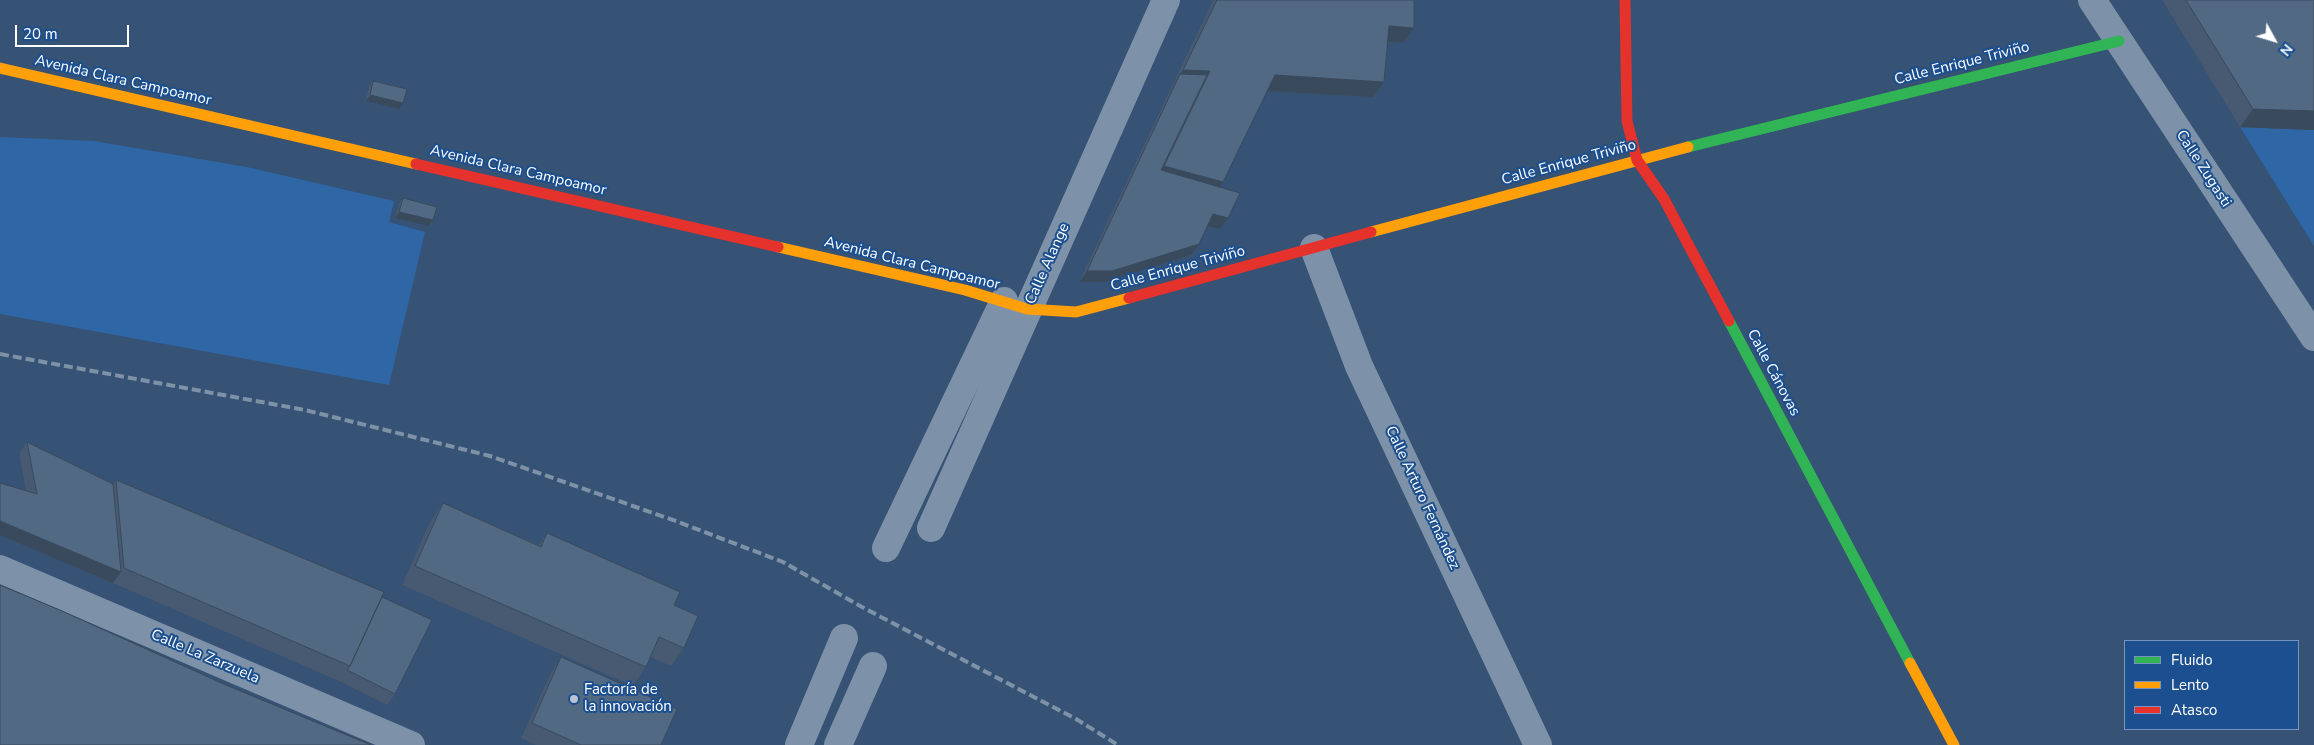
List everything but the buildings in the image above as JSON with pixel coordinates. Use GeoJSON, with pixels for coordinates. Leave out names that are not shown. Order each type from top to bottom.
{"type":"FeatureCollection","features":[{"type":"Feature","properties":{"kind":"street","name":"Calle Alange"},"geometry":{"type":"LineString","coordinates":[[886,548],[1016,305],[1166,0]]}},
{"type":"Feature","properties":{"kind":"street","name":"Calle Cánovas"},"geometry":{"type":"LineString","coordinates":[[1625,0],[1627,121],[1637,160],[1664,199],[1954,745]]}},
{"type":"Feature","properties":{"kind":"street","name":"Calle Zugasti"},"geometry":{"type":"LineString","coordinates":[[2092,0],[2314,337]]}},
{"type":"Feature","properties":{"kind":"street","name":"Calle Enrique Triviño"},"geometry":{"type":"LineString","coordinates":[[1016,305],[1076,312],[1637,160],[2119,41]]}},
{"type":"Feature","properties":{"kind":"street","name":"Avenida Clara Campoamor"},"geometry":{"type":"LineString","coordinates":[[0,68],[584,201],[965,290],[1016,305]]}},
{"type":"Feature","properties":{"kind":"street","name":"Calle Arturo Fernández"},"geometry":{"type":"LineString","coordinates":[[1314,248],[1359,366],[1538,745]]}},
{"type":"Feature","properties":{"kind":"street","name":"Calle Alange"},"geometry":{"type":"LineString","coordinates":[[931,528],[1016,305]]}},
{"type":"Feature","properties":{"kind":"street","name":"Calle La Zarzuela"},"geometry":{"type":"LineString","coordinates":[[0,569],[411,745]]}},
{"type":"Feature","properties":{"kind":"street"},"geometry":{"type":"LineString","coordinates":[[800,745],[844,638]]}},
{"type":"Feature","properties":{"kind":"street"},"geometry":{"type":"LineString","coordinates":[[838,745],[873,666]]}},
{"type":"Feature","properties":{"kind":"shaded area"},"geometry":{"type":"Polygon","coordinates":[[[2240,127],[2314,130],[2314,246],[2240,127]]]}},
{"type":"Feature","properties":{"kind":"shaded area"},"geometry":{"type":"Polygon","coordinates":[[[0,137],[94,141],[247,167],[394,201],[389,222],[425,232],[389,385],[0,314],[0,137]]]}},
{"type":"Feature","properties":{"kind":"railway"},"geometry":{"type":"LineString","coordinates":[[0,354],[305,410],[490,456],[673,520],[783,562],[862,607],[1076,719],[1118,745]]}},
{"type":"Feature","properties":{"kind":"traffic: fast"},"geometry":{"type":"LineString","coordinates":[[1688,147],[2119,41]]}},
{"type":"Feature","properties":{"kind":"traffic: fast"},"geometry":{"type":"LineString","coordinates":[[1729,321],[1910,663]]}},
{"type":"Feature","properties":{"kind":"traffic: slow"},"geometry":{"type":"LineString","coordinates":[[0,68],[416,164]]}},
{"type":"Feature","properties":{"kind":"traffic: slow"},"geometry":{"type":"LineString","coordinates":[[1371,232],[1688,147]]}},
{"type":"Feature","properties":{"kind":"traffic: slow"},"geometry":{"type":"LineString","coordinates":[[778,247],[965,290],[1027,309],[1076,312],[1129,298]]}},
{"type":"Feature","properties":{"kind":"traffic: slow"},"geometry":{"type":"LineString","coordinates":[[1910,663],[1954,745]]}},
{"type":"Feature","properties":{"kind":"traffic: jam"},"geometry":{"type":"LineString","coordinates":[[1625,0],[1627,121],[1637,160],[1664,199],[1729,321]]}},
{"type":"Feature","properties":{"kind":"traffic: jam"},"geometry":{"type":"LineString","coordinates":[[416,164],[778,247]]}},
{"type":"Feature","properties":{"kind":"traffic: jam"},"geometry":{"type":"LineString","coordinates":[[1129,298],[1371,232]]}},
{"type":"Feature","properties":{"kind":"place","name":"Factoría de la innovación"},"geometry":{"type":"Point","coordinates":[574,699]}}]}
